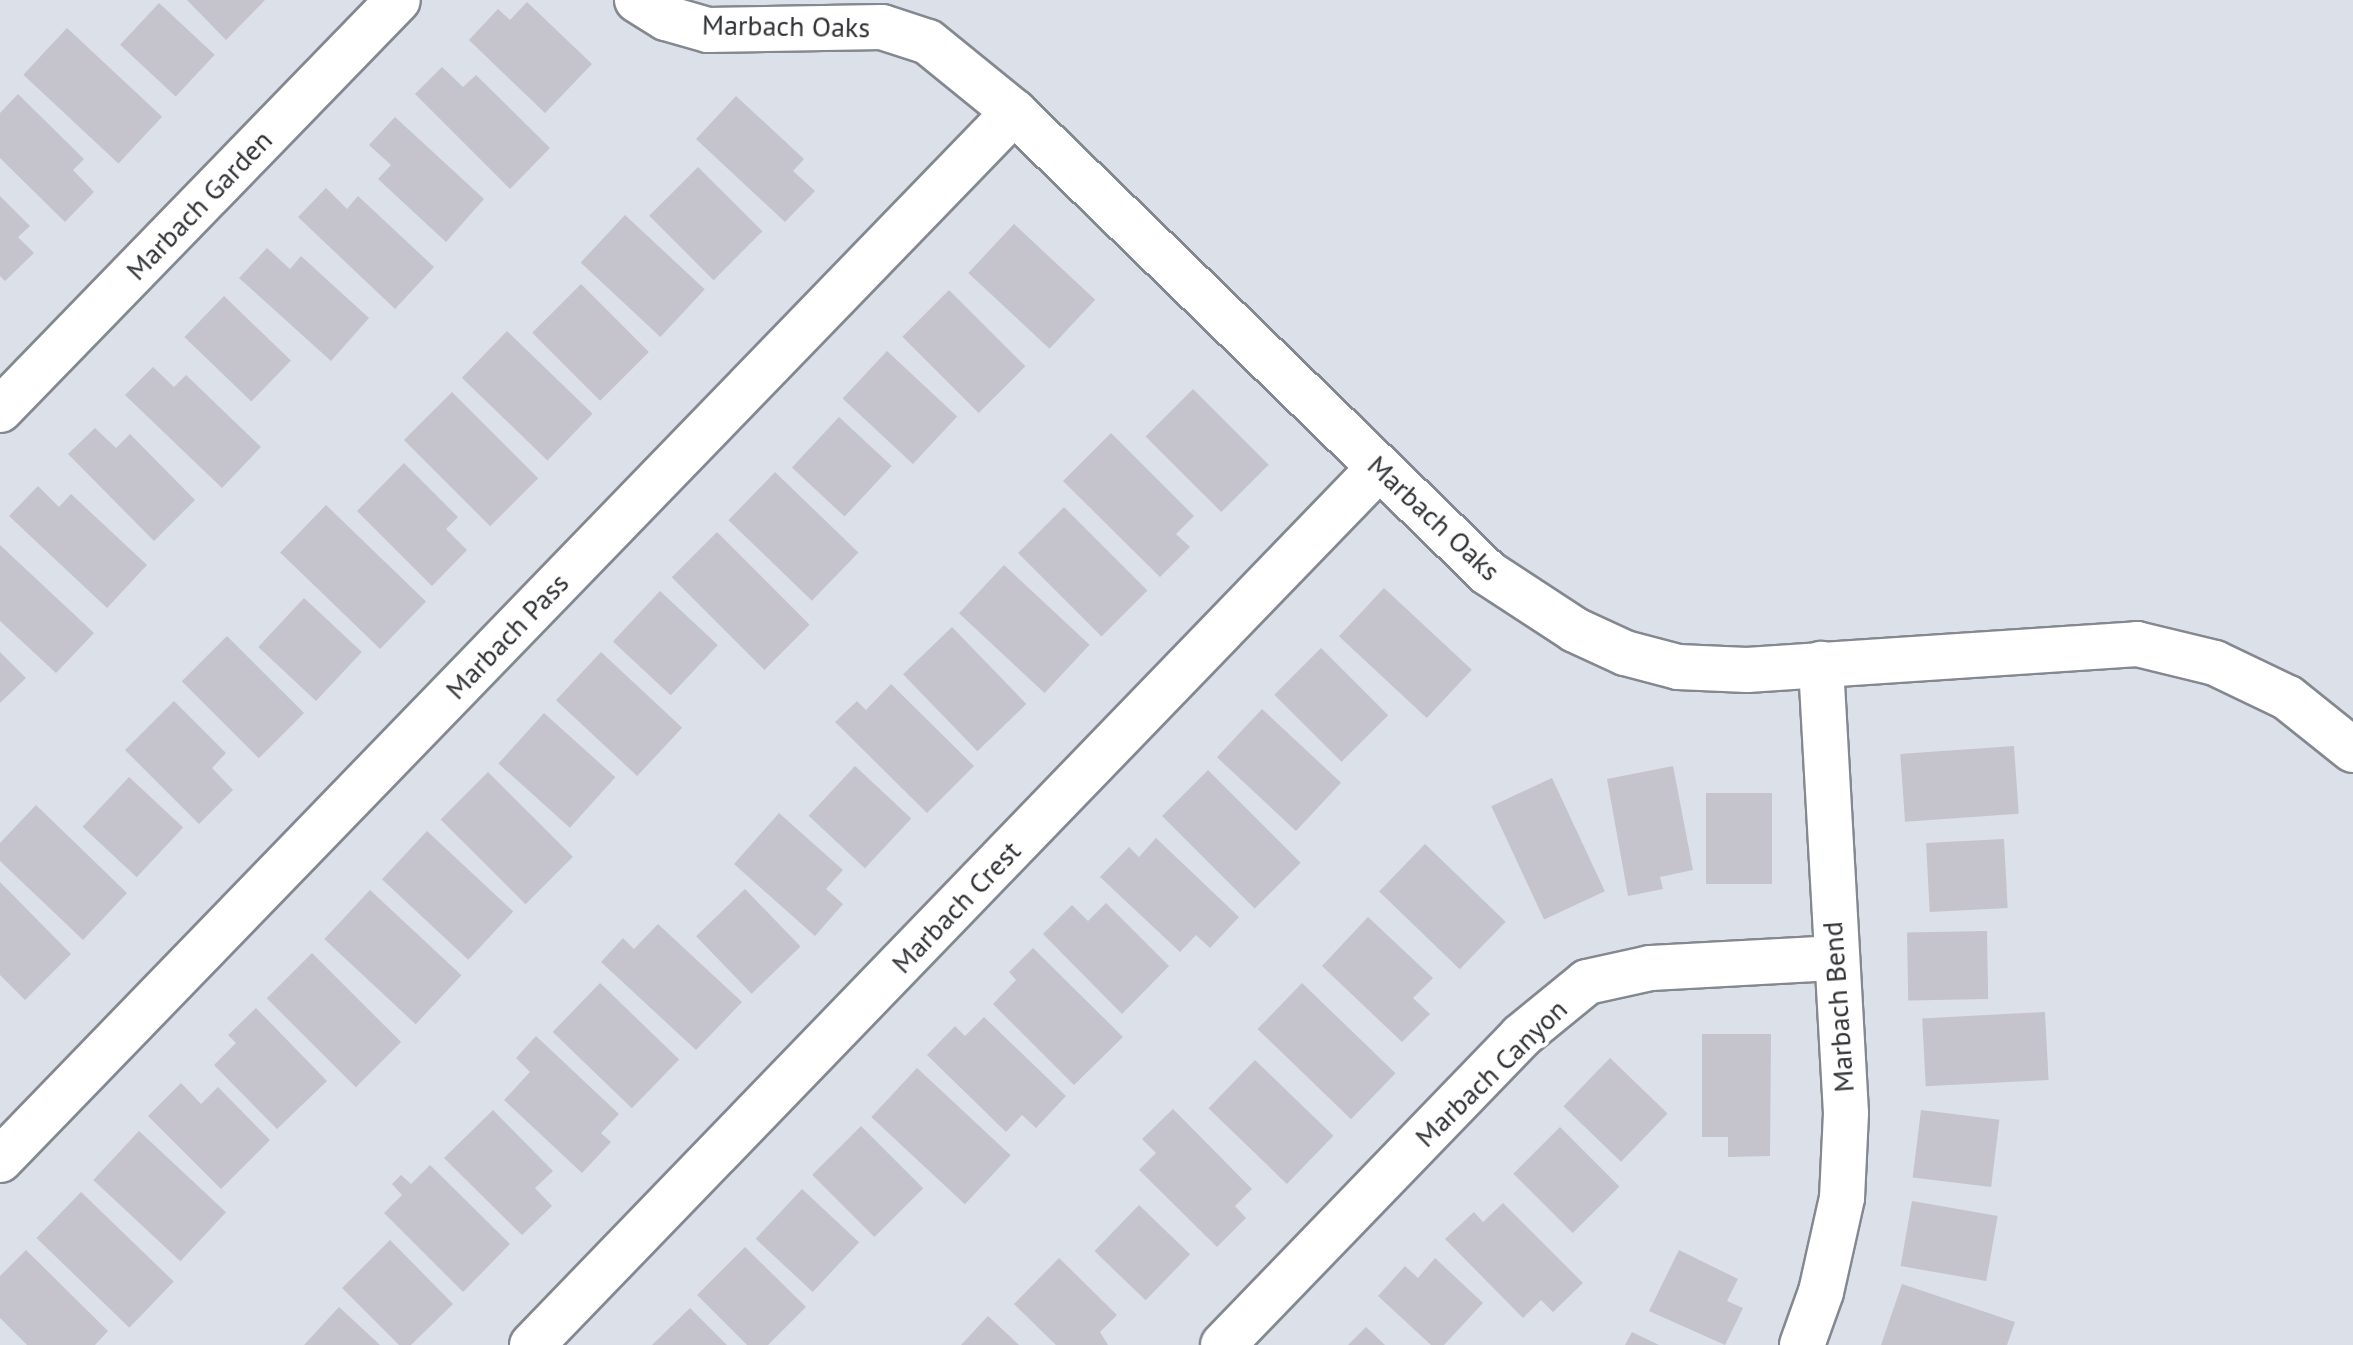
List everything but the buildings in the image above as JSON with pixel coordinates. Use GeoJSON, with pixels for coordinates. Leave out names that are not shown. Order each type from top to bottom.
{"type":"FeatureCollection","features":[{"type":"Feature","properties":{"kind":"street","name":"Marbach Garden"},"geometry":{"type":"LineString","coordinates":[[0,410],[398,0]]}},
{"type":"Feature","properties":{"kind":"street","name":"Marbach Oaks"},"geometry":{"type":"LineString","coordinates":[[637,0],[666,18],[708,30],[882,27],[928,42],[1014,112],[1488,573],[1575,630],[1625,653],[1678,667],[1821,664],[2137,644],[2215,663],[2288,698],[2353,750]]}},
{"type":"Feature","properties":{"kind":"street","name":"Marbach Pass"},"geometry":{"type":"LineString","coordinates":[[0,1160],[1014,112]]}},
{"type":"Feature","properties":{"kind":"street","name":"Marbach Crest"},"geometry":{"type":"LineString","coordinates":[[532,1345],[1379,468]]}},
{"type":"Feature","properties":{"kind":"street","name":"Marbach Bend"},"geometry":{"type":"LineString","coordinates":[[1802,1345],[1821,1292],[1842,1198],[1846,1113],[1834,958],[1821,664]]}},
{"type":"Feature","properties":{"kind":"street","name":"Marbach Canyon"},"geometry":{"type":"LineString","coordinates":[[1223,1345],[1521,1036],[1587,982],[1650,968],[1834,958]]}}]}
